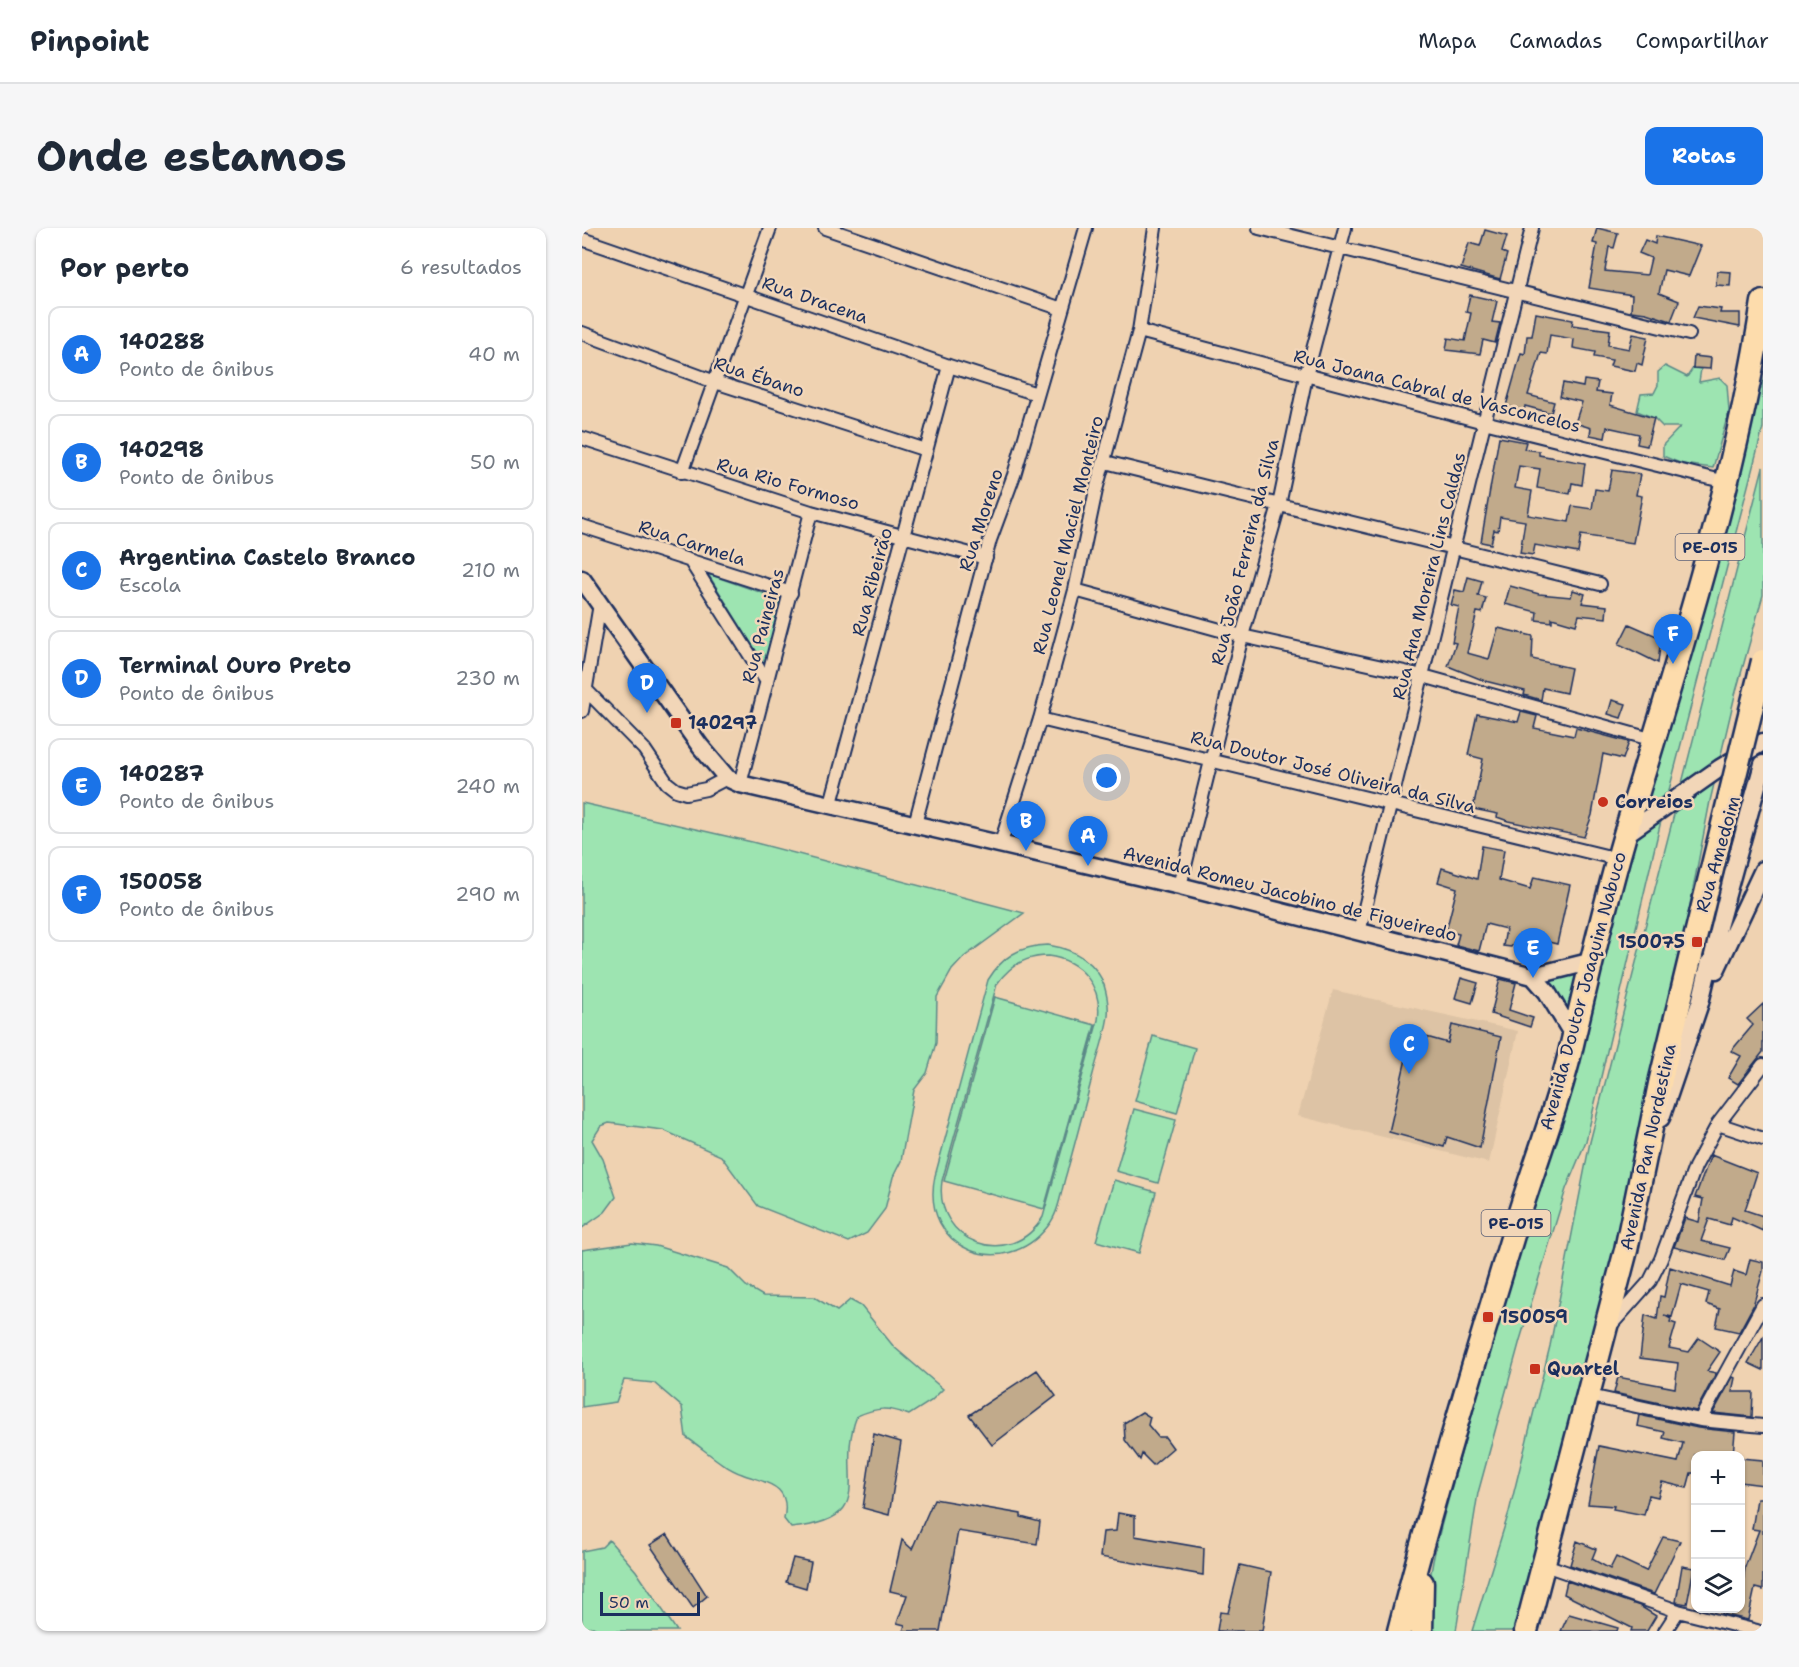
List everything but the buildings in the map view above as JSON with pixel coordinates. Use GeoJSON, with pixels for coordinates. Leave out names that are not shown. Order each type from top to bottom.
{"type":"FeatureCollection","features":[{"type":"Feature","properties":{"kind":"highway","name":"PE-015"},"geometry":{"type":"LineString","coordinates":[[1654,740],[1695,608],[1726,482],[1756,346],[1763,302]]}},
{"type":"Feature","properties":{"kind":"highway","name":"Avenida Pan Nordestina"},"geometry":{"type":"LineString","coordinates":[[1525,1626],[1545,1565],[1590,1396],[1646,1161],[1690,955],[1763,661]]}},
{"type":"Feature","properties":{"kind":"highway","name":"Avenida Doutor Joaquim Nabuco"},"geometry":{"type":"LineString","coordinates":[[1424,1537],[1570,1053],[1589,962],[1654,740]]}},
{"type":"Feature","properties":{"kind":"highway","name":"PE-015"},"geometry":{"type":"LineString","coordinates":[[1399,1631],[1424,1537]]}},
{"type":"Feature","properties":{"kind":"highway"},"geometry":{"type":"LineString","coordinates":[[1421,1631],[1424,1537]]}},
{"type":"Feature","properties":{"kind":"street"},"geometry":{"type":"LineString","coordinates":[[682,472],[770,228]]}},
{"type":"Feature","properties":{"kind":"street"},"geometry":{"type":"LineString","coordinates":[[825,228],[1062,309]]}},
{"type":"Feature","properties":{"kind":"street","name":"Rua Moreno"},"geometry":{"type":"LineString","coordinates":[[915,824],[986,558],[1014,475],[1086,228]]}},
{"type":"Feature","properties":{"kind":"street","name":"Rua Leonel Maciel Monteiro"},"geometry":{"type":"LineString","coordinates":[[1000,846],[1040,719],[1075,590],[1104,462],[1139,331],[1155,228]]}},
{"type":"Feature","properties":{"kind":"street"},"geometry":{"type":"LineString","coordinates":[[1259,228],[1689,334]]}},
{"type":"Feature","properties":{"kind":"street","name":"Rua João Ferreira da Silva"},"geometry":{"type":"LineString","coordinates":[[1180,886],[1242,636],[1279,505],[1306,376],[1346,228]]}},
{"type":"Feature","properties":{"kind":"street","name":"Rua Ana Moreira Lins Caldas"},"geometry":{"type":"LineString","coordinates":[[1359,932],[1532,228]]}},
{"type":"Feature","properties":{"kind":"street","name":"Rua Dracena"},"geometry":{"type":"LineString","coordinates":[[582,239],[948,366],[1037,394]]}},
{"type":"Feature","properties":{"kind":"street","name":"Rua Joana Cabral de Vasconcelos"},"geometry":{"type":"LineString","coordinates":[[1139,331],[1484,422],[1726,482]]}},
{"type":"Feature","properties":{"kind":"street","name":"Rua Ébano"},"geometry":{"type":"LineString","coordinates":[[582,333],[715,382],[926,450]]}},
{"type":"Feature","properties":{"kind":"street","name":"Rua Ribeirão"},"geometry":{"type":"LineString","coordinates":[[830,807],[948,366]]}},
{"type":"Feature","properties":{"kind":"street","name":"Rua Rio Formoso"},"geometry":{"type":"LineString","coordinates":[[582,438],[812,512],[986,558]]}},
{"type":"Feature","properties":{"kind":"street"},"geometry":{"type":"LineString","coordinates":[[1104,462],[1600,584]]}},
{"type":"Feature","properties":{"kind":"street","name":"Rua Paineiras"},"geometry":{"type":"LineString","coordinates":[[733,781],[767,682],[812,512]]}},
{"type":"Feature","properties":{"kind":"street","name":"Rua Carmela"},"geometry":{"type":"LineString","coordinates":[[582,526],[791,592]]}},
{"type":"Feature","properties":{"kind":"street"},"geometry":{"type":"LineString","coordinates":[[692,562],[767,682]]}},
{"type":"Feature","properties":{"kind":"street"},"geometry":{"type":"LineString","coordinates":[[582,579],[700,746],[733,781],[686,793],[676,790],[667,783],[644,749],[586,690]]}},
{"type":"Feature","properties":{"kind":"street"},"geometry":{"type":"LineString","coordinates":[[1075,590],[1242,636],[1423,676],[1654,740]]}},
{"type":"Feature","properties":{"kind":"street"},"geometry":{"type":"LineString","coordinates":[[582,711],[600,604]]}},
{"type":"Feature","properties":{"kind":"street","name":"Rua Doutor José Oliveira da Silva"},"geometry":{"type":"LineString","coordinates":[[1040,719],[1618,859]]}},
{"type":"Feature","properties":{"kind":"street"},"geometry":{"type":"LineString","coordinates":[[1625,835],[1720,768],[1763,742]]}},
{"type":"Feature","properties":{"kind":"street","name":"Rua Amedoim"},"geometry":{"type":"LineString","coordinates":[[1646,1161],[1700,1003],[1719,923],[1763,764]]}},
{"type":"Feature","properties":{"kind":"street"},"geometry":{"type":"LineString","coordinates":[[1720,768],[1738,769],[1751,782],[1756,793]]}},
{"type":"Feature","properties":{"kind":"street","name":"Avenida Romeu Jacobino de Figueiredo"},"geometry":{"type":"LineString","coordinates":[[733,781],[830,807],[959,833],[1000,846],[1180,886],[1533,976],[1589,962]]}},
{"type":"Feature","properties":{"kind":"street"},"geometry":{"type":"LineString","coordinates":[[1746,827],[1763,813]]}},
{"type":"Feature","properties":{"kind":"street"},"geometry":{"type":"LineString","coordinates":[[1700,1003],[1763,870]]}},
{"type":"Feature","properties":{"kind":"street"},"geometry":{"type":"LineString","coordinates":[[1533,976],[1547,992],[1573,1035]]}},
{"type":"Feature","properties":{"kind":"street"},"geometry":{"type":"LineString","coordinates":[[1605,1333],[1655,1271],[1695,1167],[1718,1124],[1763,1065]]}},
{"type":"Feature","properties":{"kind":"street"},"geometry":{"type":"LineString","coordinates":[[1718,1124],[1763,1139]]}},
{"type":"Feature","properties":{"kind":"street"},"geometry":{"type":"LineString","coordinates":[[1701,1420],[1763,1305]]}},
{"type":"Feature","properties":{"kind":"street"},"geometry":{"type":"LineString","coordinates":[[1590,1396],[1701,1420],[1763,1426]]}},
{"type":"Feature","properties":{"kind":"street"},"geometry":{"type":"LineString","coordinates":[[1545,1565],[1678,1611],[1757,1631]]}},
{"type":"Feature","properties":{"kind":"street"},"geometry":{"type":"LineString","coordinates":[[1665,1631],[1678,1611]]}},
{"type":"Feature","properties":{"kind":"shaded area"},"geometry":{"type":"Polygon","coordinates":[[[1333,990],[1518,1031],[1489,1163],[1298,1116],[1333,990]]]}},
{"type":"Feature","properties":{"kind":"green space"},"geometry":{"type":"Polygon","coordinates":[[[1763,331],[1763,428],[1660,825],[1586,1141],[1566,1189],[1520,1340],[1478,1493],[1456,1631],[1427,1631],[1428,1592],[1439,1535],[1763,331]]]}},
{"type":"Feature","properties":{"kind":"green space"},"geometry":{"type":"Polygon","coordinates":[[[1665,366],[1687,377],[1693,368],[1701,369],[1699,382],[1720,378],[1727,385],[1729,411],[1713,468],[1682,464],[1663,456],[1663,445],[1680,427],[1663,427],[1654,418],[1637,411],[1641,394],[1654,393],[1658,385],[1658,372],[1665,366]]]}},
{"type":"Feature","properties":{"kind":"green space"},"geometry":{"type":"Polygon","coordinates":[[[1763,467],[1763,595],[1735,695],[1710,801],[1644,1143],[1526,1616],[1515,1631],[1472,1631],[1509,1512],[1550,1346],[1590,1142],[1763,467]]]}},
{"type":"Feature","properties":{"kind":"green space"},"geometry":{"type":"Polygon","coordinates":[[[708,574],[783,600],[764,664],[708,574]]]}},
{"type":"Feature","properties":{"kind":"green space"},"geometry":{"type":"Polygon","coordinates":[[[582,803],[752,842],[1024,913],[964,957],[952,970],[937,997],[936,1043],[927,1073],[914,1090],[901,1161],[893,1177],[885,1209],[867,1233],[849,1242],[758,1206],[721,1156],[663,1130],[609,1123],[601,1126],[592,1140],[603,1159],[616,1197],[605,1212],[582,1228],[582,803]]]}},
{"type":"Feature","properties":{"kind":"green space"},"geometry":{"type":"Polygon","coordinates":[[[1048,945],[1066,949],[1089,962],[1104,985],[1108,1000],[1108,1016],[1052,1221],[1030,1243],[1010,1252],[989,1254],[969,1250],[952,1239],[940,1223],[933,1201],[935,1176],[988,980],[999,965],[1012,954],[1048,945]],[[1040,956],[1025,960],[1007,972],[997,984],[942,1181],[942,1203],[949,1220],[962,1234],[977,1242],[995,1246],[1012,1243],[1029,1234],[1043,1217],[1098,1020],[1099,1008],[1093,986],[1087,977],[1080,969],[1060,959],[1040,956]]]}},
{"type":"Feature","properties":{"kind":"green space"},"geometry":{"type":"Polygon","coordinates":[[[1586,964],[1573,1035],[1540,978],[1586,964]]]}},
{"type":"Feature","properties":{"kind":"green space"},"geometry":{"type":"Polygon","coordinates":[[[995,997],[1095,1025],[1044,1209],[944,1181],[995,997]]]}},
{"type":"Feature","properties":{"kind":"green space"},"geometry":{"type":"Polygon","coordinates":[[[1153,1036],[1195,1048],[1177,1113],[1135,1101],[1153,1036]]]}},
{"type":"Feature","properties":{"kind":"green space"},"geometry":{"type":"Polygon","coordinates":[[[1134,1109],[1176,1120],[1158,1183],[1116,1171],[1134,1109]]]}},
{"type":"Feature","properties":{"kind":"green space"},"geometry":{"type":"Polygon","coordinates":[[[1114,1180],[1156,1192],[1139,1253],[1096,1241],[1114,1180]]]}},
{"type":"Feature","properties":{"kind":"green space"},"geometry":{"type":"Polygon","coordinates":[[[632,1243],[656,1246],[728,1268],[746,1286],[763,1296],[814,1297],[837,1311],[850,1300],[861,1306],[894,1347],[943,1389],[931,1401],[909,1415],[883,1409],[857,1416],[851,1437],[850,1490],[846,1504],[837,1515],[820,1523],[791,1528],[784,1519],[784,1498],[780,1491],[774,1486],[727,1467],[686,1437],[682,1407],[654,1383],[624,1380],[616,1402],[582,1407],[582,1250],[632,1243]]]}},
{"type":"Feature","properties":{"kind":"green space"},"geometry":{"type":"Polygon","coordinates":[[[609,1540],[636,1571],[677,1631],[600,1631],[593,1627],[582,1629],[582,1551],[602,1547],[609,1540]]]}},
{"type":"Feature","properties":{"kind":"place","name":"150058"},"geometry":{"type":"Point","coordinates":[1673,664]}},
{"type":"Feature","properties":{"kind":"place","name":"Terminal Ouro Preto"},"geometry":{"type":"Point","coordinates":[647,713]}},
{"type":"Feature","properties":{"kind":"place","name":"140297"},"geometry":{"type":"Point","coordinates":[676,723]}},
{"type":"Feature","properties":{"kind":"place","name":"Correios"},"geometry":{"type":"Point","coordinates":[1603,802]}},
{"type":"Feature","properties":{"kind":"place","name":"140298"},"geometry":{"type":"Point","coordinates":[1026,851]}},
{"type":"Feature","properties":{"kind":"place","name":"140288"},"geometry":{"type":"Point","coordinates":[1088,866]}},
{"type":"Feature","properties":{"kind":"place","name":"150075"},"geometry":{"type":"Point","coordinates":[1697,942]}},
{"type":"Feature","properties":{"kind":"place","name":"140287"},"geometry":{"type":"Point","coordinates":[1533,978]}},
{"type":"Feature","properties":{"kind":"place","name":"Argentina Castelo Branco"},"geometry":{"type":"Point","coordinates":[1409,1074]}},
{"type":"Feature","properties":{"kind":"place","name":"150059"},"geometry":{"type":"Point","coordinates":[1488,1317]}},
{"type":"Feature","properties":{"kind":"place","name":"Quartel"},"geometry":{"type":"Point","coordinates":[1535,1369]}}]}
